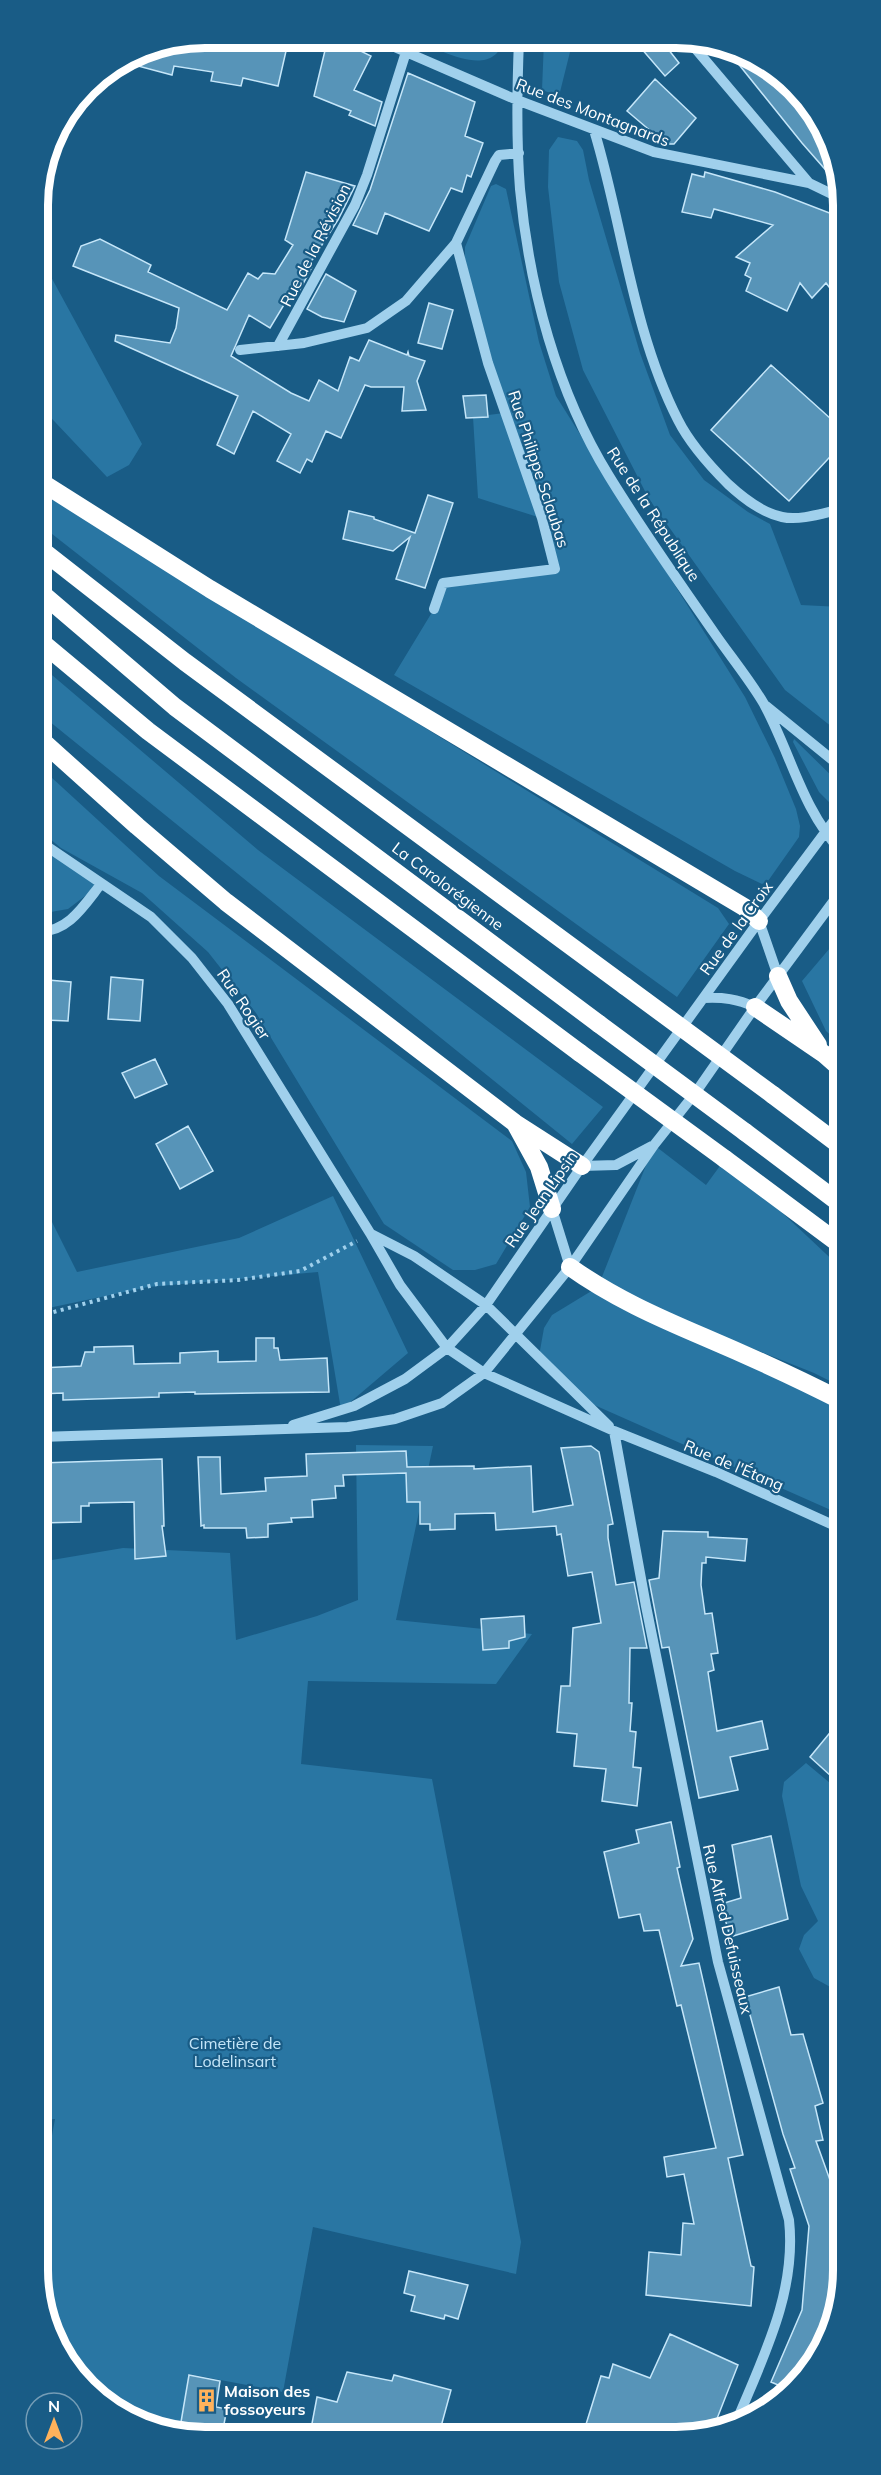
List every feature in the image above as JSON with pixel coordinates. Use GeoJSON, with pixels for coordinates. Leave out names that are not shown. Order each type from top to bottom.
{"type":"FeatureCollection","features":[{"type":"Feature","properties":{"kind":"highway"},"geometry":{"type":"LineString","coordinates":[[48,486],[210,589],[744,907],[759,921]]}},
{"type":"Feature","properties":{"kind":"highway","name":"La Carolorégienne"},"geometry":{"type":"LineString","coordinates":[[48,555],[186,662],[833,1140]]}},
{"type":"Feature","properties":{"kind":"highway","name":"La Carolorégienne"},"geometry":{"type":"LineString","coordinates":[[48,599],[175,707],[833,1198]]}},
{"type":"Feature","properties":{"kind":"highway"},"geometry":{"type":"LineString","coordinates":[[48,648],[148,731],[833,1239]]}},
{"type":"Feature","properties":{"kind":"highway"},"geometry":{"type":"LineString","coordinates":[[48,746],[226,902],[515,1123],[582,1166]]}},
{"type":"Feature","properties":{"kind":"highway"},"geometry":{"type":"LineString","coordinates":[[778,976],[789,1001],[824,1054]]}},
{"type":"Feature","properties":{"kind":"highway"},"geometry":{"type":"LineString","coordinates":[[755,1007],[833,1062]]}},
{"type":"Feature","properties":{"kind":"highway"},"geometry":{"type":"LineString","coordinates":[[515,1123],[539,1167],[552,1209]]}},
{"type":"Feature","properties":{"kind":"highway"},"geometry":{"type":"LineString","coordinates":[[570,1267],[598,1287],[635,1307],[801,1379],[833,1396]]}},
{"type":"Feature","properties":{"kind":"street","name":"Rue des Montagnards"},"geometry":{"type":"LineString","coordinates":[[397,48],[517,100],[675,158],[809,183]]}},
{"type":"Feature","properties":{"kind":"street","name":"Rue de la République"},"geometry":{"type":"LineString","coordinates":[[519,48],[517,100],[524,219],[536,286],[551,343],[570,399],[608,475],[764,704],[806,802],[833,842]]}},
{"type":"Feature","properties":{"kind":"street"},"geometry":{"type":"LineString","coordinates":[[696,49],[809,183],[832,194]]}},
{"type":"Feature","properties":{"kind":"street","name":"Rue de la Révision"},"geometry":{"type":"LineString","coordinates":[[278,346],[355,205],[406,52]]}},
{"type":"Feature","properties":{"kind":"street"},"geometry":{"type":"LineString","coordinates":[[594,130],[609,178],[642,323],[662,386],[678,422],[704,460],[744,499],[782,517],[804,517],[833,511]]}},
{"type":"Feature","properties":{"kind":"street"},"geometry":{"type":"LineString","coordinates":[[240,350],[304,343],[367,328],[406,301],[456,243],[495,160],[499,155],[519,153]]}},
{"type":"Feature","properties":{"kind":"street","name":"Rue Philippe Sclaubas"},"geometry":{"type":"LineString","coordinates":[[434,609],[443,583],[555,569],[542,518],[488,363],[456,243]]}},
{"type":"Feature","properties":{"kind":"street","name":"Rue de la République"},"geometry":{"type":"LineString","coordinates":[[764,704],[833,760]]}},
{"type":"Feature","properties":{"kind":"street","name":"Rue de la Croix"},"geometry":{"type":"LineString","coordinates":[[657,1064],[833,822]]}},
{"type":"Feature","properties":{"kind":"street","name":"Rue Rogier"},"geometry":{"type":"LineString","coordinates":[[48,847],[151,917],[192,958],[228,1004],[400,1285],[447,1348]]}},
{"type":"Feature","properties":{"kind":"street"},"geometry":{"type":"LineString","coordinates":[[48,932],[62,927],[73,918],[101,884]]}},
{"type":"Feature","properties":{"kind":"street"},"geometry":{"type":"LineString","coordinates":[[48,1437],[348,1427],[395,1419],[442,1403],[484,1373],[518,1334],[570,1267],[654,1145],[696,1092],[755,1007],[833,902]]}},
{"type":"Feature","properties":{"kind":"street"},"geometry":{"type":"LineString","coordinates":[[759,921],[778,976]]}},
{"type":"Feature","properties":{"kind":"street"},"geometry":{"type":"LineString","coordinates":[[704,998],[724,997],[740,1000],[755,1007]]}},
{"type":"Feature","properties":{"kind":"street","name":"Rue Jean Lipsin"},"geometry":{"type":"LineString","coordinates":[[282,1429],[354,1406],[405,1379],[447,1348],[486,1305],[582,1166],[657,1064]]}},
{"type":"Feature","properties":{"kind":"street"},"geometry":{"type":"LineString","coordinates":[[582,1166],[616,1165],[654,1145]]}},
{"type":"Feature","properties":{"kind":"street"},"geometry":{"type":"LineString","coordinates":[[552,1209],[570,1267]]}},
{"type":"Feature","properties":{"kind":"street"},"geometry":{"type":"LineString","coordinates":[[370,1233],[414,1256],[486,1305]]}},
{"type":"Feature","properties":{"kind":"street","name":"Rue de l'Étang"},"geometry":{"type":"LineString","coordinates":[[486,1305],[614,1431]]}},
{"type":"Feature","properties":{"kind":"street","name":"Rue de l'Étang"},"geometry":{"type":"LineString","coordinates":[[447,1348],[484,1373],[614,1431],[716,1472],[833,1525]]}},
{"type":"Feature","properties":{"kind":"street","name":"Rue Alfred Defuisseaux"},"geometry":{"type":"LineString","coordinates":[[614,1431],[646,1606],[718,1962],[789,2220],[792,2245],[784,2297],[777,2322],[739,2413]]}},
{"type":"Feature","properties":{"kind":"path"},"geometry":{"type":"LineString","coordinates":[[48,1314],[157,1284],[238,1280],[300,1271],[370,1233]]}},
{"type":"Feature","properties":{"kind":"green space"},"geometry":{"type":"Polygon","coordinates":[[[434,48],[500,48],[489,59],[477,61],[450,55],[434,48]]]}},
{"type":"Feature","properties":{"kind":"green space"},"geometry":{"type":"Polygon","coordinates":[[[544,48],[571,48],[559,96],[542,90],[544,48]]]}},
{"type":"Feature","properties":{"kind":"green space"},"geometry":{"type":"Polygon","coordinates":[[[558,137],[577,141],[583,150],[589,180],[640,353],[670,435],[704,480],[748,512],[770,524],[801,605],[833,607],[833,728],[785,690],[649,499],[583,370],[559,282],[548,187],[549,150],[558,137]]]}},
{"type":"Feature","properties":{"kind":"green space"},"geometry":{"type":"Polygon","coordinates":[[[496,184],[506,189],[539,342],[556,396],[745,697],[775,758],[796,809],[800,826],[799,837],[768,881],[762,884],[735,871],[394,675],[434,609],[443,583],[555,569],[541,518],[478,498],[473,417],[504,413],[465,259],[465,247],[491,186],[496,184]]]}},
{"type":"Feature","properties":{"kind":"green space"},"geometry":{"type":"Polygon","coordinates":[[[48,271],[142,444],[129,465],[107,477],[48,415],[48,271]]]}},
{"type":"Feature","properties":{"kind":"green space"},"geometry":{"type":"Polygon","coordinates":[[[48,496],[718,908],[729,924],[677,997],[236,678],[48,531],[48,496]]]}},
{"type":"Feature","properties":{"kind":"green space"},"geometry":{"type":"Polygon","coordinates":[[[48,672],[258,850],[603,1107],[572,1144],[48,720],[48,672]]]}},
{"type":"Feature","properties":{"kind":"green space"},"geometry":{"type":"Polygon","coordinates":[[[794,739],[833,777],[833,797],[829,802],[819,792],[793,742],[794,739]]]}},
{"type":"Feature","properties":{"kind":"green space"},"geometry":{"type":"Polygon","coordinates":[[[48,774],[159,876],[512,1141],[526,1172],[530,1207],[496,1264],[475,1270],[453,1270],[384,1224],[256,1013],[208,952],[142,893],[61,848],[48,837],[48,774]]]}},
{"type":"Feature","properties":{"kind":"green space"},"geometry":{"type":"Polygon","coordinates":[[[48,847],[101,884],[68,909],[48,912],[48,847]]]}},
{"type":"Feature","properties":{"kind":"green space"},"geometry":{"type":"Polygon","coordinates":[[[833,944],[833,1038],[826,1031],[802,981],[833,944]]]}},
{"type":"Feature","properties":{"kind":"green space"},"geometry":{"type":"Polygon","coordinates":[[[654,1145],[706,1185],[725,1159],[833,1261],[833,1382],[613,1293],[833,1397],[833,1511],[583,1400],[539,1356],[544,1328],[552,1315],[598,1287],[654,1145]]]}},
{"type":"Feature","properties":{"kind":"green space"},"geometry":{"type":"Polygon","coordinates":[[[333,1196],[408,1353],[341,1410],[318,1272],[148,1287],[48,1308],[48,1214],[77,1272],[239,1238],[333,1196]]]}},
{"type":"Feature","properties":{"kind":"green space","name":"Cimetière de Lodelinsart"},"geometry":{"type":"Polygon","coordinates":[[[356,1445],[433,1446],[396,1620],[532,1634],[496,1684],[308,1681],[301,1764],[432,1779],[521,2242],[516,2274],[313,2227],[283,2392],[189,2374],[181,2425],[174,2424],[155,2419],[126,2406],[109,2395],[87,2374],[64,2339],[56,2320],[49,2290],[48,2158],[55,2119],[48,2120],[48,1561],[123,1548],[230,1553],[236,1640],[317,1616],[358,1600],[356,1445]]]}},
{"type":"Feature","properties":{"kind":"green space"},"geometry":{"type":"Polygon","coordinates":[[[806,1763],[833,1786],[833,1988],[814,1978],[799,1949],[804,1935],[818,1921],[801,1886],[782,1796],[784,1782],[806,1763]]]}},
{"type":"Feature","properties":{"kind":"building"},"geometry":{"type":"Polygon","coordinates":[[[287,48],[278,86],[243,78],[241,86],[211,81],[213,72],[174,66],[172,75],[138,66],[139,63],[155,56],[185,49],[287,48]]]}},
{"type":"Feature","properties":{"kind":"building"},"geometry":{"type":"Polygon","coordinates":[[[326,48],[355,48],[371,56],[354,90],[382,102],[375,126],[349,115],[351,111],[314,96],[326,48]]]}},
{"type":"Feature","properties":{"kind":"building"},"geometry":{"type":"Polygon","coordinates":[[[641,48],[667,48],[679,63],[665,76],[641,48]]]}},
{"type":"Feature","properties":{"kind":"building"},"geometry":{"type":"Polygon","coordinates":[[[735,60],[772,80],[801,109],[817,136],[830,175],[735,60]]]}},
{"type":"Feature","properties":{"kind":"building"},"geometry":{"type":"Polygon","coordinates":[[[408,73],[475,102],[465,136],[483,143],[471,177],[467,175],[462,192],[451,188],[429,231],[385,213],[377,234],[353,225],[370,190],[408,73]]]}},
{"type":"Feature","properties":{"kind":"building"},"geometry":{"type":"Polygon","coordinates":[[[655,79],[696,118],[674,144],[666,144],[627,111],[655,79]]]}},
{"type":"Feature","properties":{"kind":"building"},"geometry":{"type":"Polygon","coordinates":[[[306,172],[355,186],[338,220],[309,265],[312,267],[294,301],[288,298],[270,328],[249,315],[231,356],[291,393],[309,401],[319,380],[338,391],[350,357],[359,361],[369,340],[407,355],[408,352],[409,356],[425,361],[417,381],[426,410],[402,411],[404,387],[365,385],[341,438],[326,431],[312,462],[307,459],[300,473],[277,461],[291,434],[253,411],[234,454],[217,445],[238,396],[115,341],[116,335],[170,343],[176,328],[179,308],[73,266],[81,246],[100,239],[151,265],[148,272],[227,310],[248,273],[258,279],[263,273],[275,274],[293,245],[285,240],[306,172]]]}},
{"type":"Feature","properties":{"kind":"building"},"geometry":{"type":"Polygon","coordinates":[[[705,172],[775,192],[833,214],[833,292],[826,283],[812,298],[800,283],[787,311],[746,291],[751,278],[745,275],[750,263],[736,257],[773,225],[714,209],[711,218],[682,212],[692,174],[704,177],[705,172]]]}},
{"type":"Feature","properties":{"kind":"building"},"geometry":{"type":"Polygon","coordinates":[[[326,274],[356,291],[344,322],[322,317],[307,309],[326,274]]]}},
{"type":"Feature","properties":{"kind":"building"},"geometry":{"type":"Polygon","coordinates":[[[429,303],[453,310],[442,349],[418,343],[429,303]]]}},
{"type":"Feature","properties":{"kind":"building"},"geometry":{"type":"Polygon","coordinates":[[[771,365],[833,421],[833,454],[789,501],[711,430],[771,365]]]}},
{"type":"Feature","properties":{"kind":"building"},"geometry":{"type":"Polygon","coordinates":[[[486,395],[488,417],[466,418],[463,396],[486,395]]]}},
{"type":"Feature","properties":{"kind":"building"},"geometry":{"type":"Polygon","coordinates":[[[428,495],[453,503],[425,588],[396,579],[410,537],[393,551],[343,539],[349,511],[374,517],[374,519],[415,533],[428,495]]]}},
{"type":"Feature","properties":{"kind":"building"},"geometry":{"type":"Polygon","coordinates":[[[111,977],[143,980],[140,1021],[108,1019],[111,977]]]}},
{"type":"Feature","properties":{"kind":"building"},"geometry":{"type":"Polygon","coordinates":[[[48,980],[71,982],[68,1021],[48,1020],[48,980]]]}},
{"type":"Feature","properties":{"kind":"building"},"geometry":{"type":"Polygon","coordinates":[[[155,1059],[167,1084],[135,1098],[122,1073],[155,1059]]]}},
{"type":"Feature","properties":{"kind":"building"},"geometry":{"type":"Polygon","coordinates":[[[188,1126],[213,1171],[180,1189],[156,1144],[188,1126]]]}},
{"type":"Feature","properties":{"kind":"building"},"geometry":{"type":"Polygon","coordinates":[[[256,1338],[274,1338],[274,1348],[278,1348],[280,1360],[327,1358],[329,1392],[159,1393],[159,1397],[63,1400],[63,1393],[48,1394],[48,1368],[81,1366],[85,1352],[94,1352],[94,1347],[133,1346],[134,1364],[180,1363],[180,1353],[218,1351],[218,1362],[256,1361],[256,1338]]]}},
{"type":"Feature","properties":{"kind":"building"},"geometry":{"type":"Polygon","coordinates":[[[591,1446],[599,1452],[613,1524],[608,1525],[608,1538],[616,1585],[634,1582],[647,1648],[630,1648],[629,1703],[632,1703],[630,1731],[636,1732],[633,1767],[641,1768],[637,1806],[602,1801],[606,1769],[574,1766],[577,1734],[557,1732],[561,1686],[570,1686],[573,1628],[601,1623],[592,1572],[568,1576],[561,1534],[557,1535],[556,1526],[496,1530],[495,1513],[455,1514],[455,1529],[430,1530],[430,1524],[420,1524],[420,1502],[407,1502],[406,1473],[343,1475],[344,1486],[335,1486],[336,1498],[312,1500],[313,1517],[291,1518],[292,1522],[268,1524],[268,1537],[247,1538],[246,1528],[204,1528],[204,1525],[201,1526],[198,1457],[220,1457],[221,1494],[266,1491],[265,1478],[307,1476],[306,1454],[406,1451],[407,1467],[474,1466],[474,1469],[531,1466],[533,1512],[573,1505],[561,1448],[591,1446]]]}},
{"type":"Feature","properties":{"kind":"building"},"geometry":{"type":"Polygon","coordinates":[[[162,1459],[164,1526],[162,1526],[166,1556],[135,1559],[134,1502],[89,1503],[89,1506],[81,1506],[81,1522],[48,1523],[48,1463],[162,1459]]]}},
{"type":"Feature","properties":{"kind":"building"},"geometry":{"type":"Polygon","coordinates":[[[663,1531],[708,1532],[708,1537],[747,1539],[745,1561],[706,1557],[706,1563],[702,1563],[701,1585],[705,1614],[712,1613],[718,1653],[711,1654],[714,1670],[708,1672],[717,1731],[762,1721],[768,1749],[730,1757],[738,1790],[699,1798],[669,1647],[662,1648],[649,1580],[659,1578],[663,1531]]]}},
{"type":"Feature","properties":{"kind":"building"},"geometry":{"type":"Polygon","coordinates":[[[524,1616],[525,1637],[509,1641],[509,1648],[483,1650],[481,1619],[524,1616]]]}},
{"type":"Feature","properties":{"kind":"building"},"geometry":{"type":"Polygon","coordinates":[[[833,1729],[833,1778],[810,1757],[833,1729]]]}},
{"type":"Feature","properties":{"kind":"building"},"geometry":{"type":"Polygon","coordinates":[[[671,1822],[680,1867],[677,1868],[693,1939],[681,1966],[699,1963],[743,2155],[728,2158],[751,2266],[754,2267],[751,2306],[646,2295],[649,2252],[681,2255],[683,2223],[694,2224],[684,2174],[667,2177],[664,2157],[716,2148],[681,2005],[677,2006],[659,1930],[644,1931],[640,1914],[619,1918],[604,1852],[639,1843],[636,1830],[671,1822]]]}},
{"type":"Feature","properties":{"kind":"building"},"geometry":{"type":"Polygon","coordinates":[[[771,1836],[788,1919],[730,1937],[721,1904],[741,1898],[732,1845],[771,1836]]]}},
{"type":"Feature","properties":{"kind":"building"},"geometry":{"type":"Polygon","coordinates":[[[779,1987],[791,2035],[803,2034],[823,2103],[815,2106],[823,2140],[816,2141],[830,2180],[833,2180],[833,2280],[828,2311],[807,2357],[781,2386],[771,2382],[802,2310],[809,2226],[790,2169],[795,2168],[783,2134],[745,1997],[779,1987]]]}},
{"type":"Feature","properties":{"kind":"building"},"geometry":{"type":"Polygon","coordinates":[[[409,2271],[468,2285],[458,2319],[445,2315],[444,2319],[411,2311],[415,2296],[404,2293],[409,2271]]]}},
{"type":"Feature","properties":{"kind":"building"},"geometry":{"type":"Polygon","coordinates":[[[670,2334],[738,2365],[716,2422],[686,2427],[585,2427],[601,2376],[609,2378],[613,2364],[650,2378],[670,2334]]]}},
{"type":"Feature","properties":{"kind":"building"},"geometry":{"type":"Polygon","coordinates":[[[347,2372],[392,2381],[394,2375],[451,2390],[441,2427],[311,2427],[317,2397],[337,2402],[347,2372]]]}},
{"type":"Feature","properties":{"kind":"building","name":"Maison des fossoyeurs"},"geometry":{"type":"Polygon","coordinates":[[[189,2375],[220,2381],[216,2407],[227,2409],[223,2427],[195,2427],[181,2422],[189,2375]]]}},
{"type":"Feature","properties":{"kind":"place","name":"Maison des fossoyeurs"},"geometry":{"type":"Point","coordinates":[206,2400]}}]}
